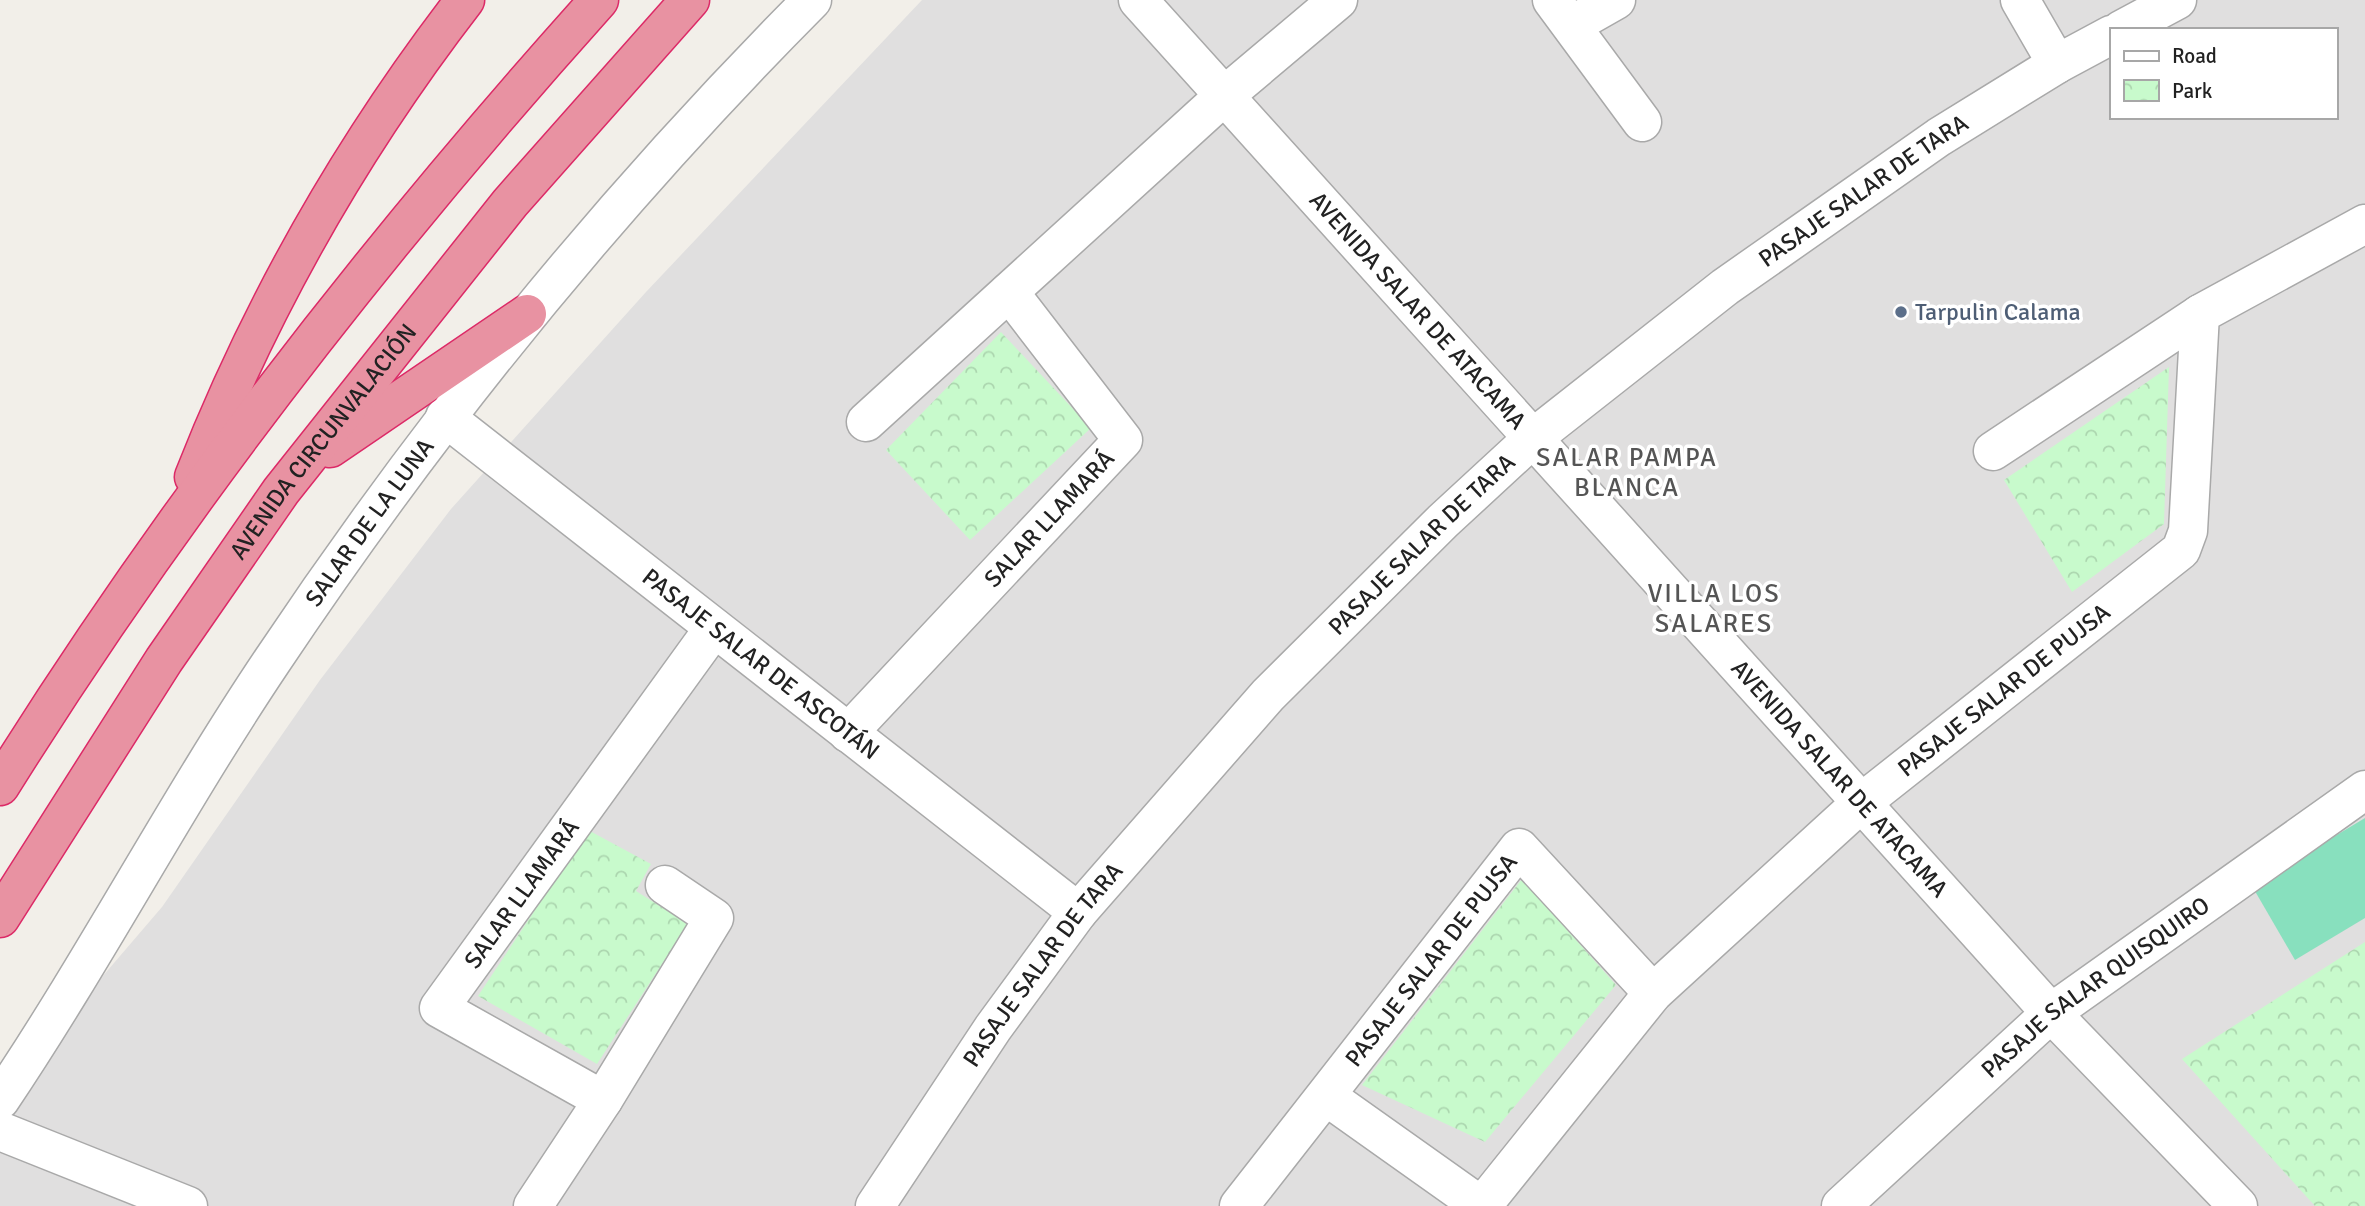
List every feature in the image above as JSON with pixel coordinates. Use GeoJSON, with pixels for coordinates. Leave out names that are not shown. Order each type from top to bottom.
{"type":"FeatureCollection","features":[{"type":"Feature","properties":{"kind":"highway"},"geometry":{"type":"LineString","coordinates":[[173,528],[243,362],[321,214],[374,125],[465,0]]}},
{"type":"Feature","properties":{"kind":"highway"},"geometry":{"type":"LineString","coordinates":[[0,786],[98,636],[173,528],[404,226],[499,111],[599,0]]}},
{"type":"Feature","properties":{"kind":"highway","name":"AVENIDA CIRCUNVALACIÓN"},"geometry":{"type":"LineString","coordinates":[[0,918],[164,660],[281,491],[494,222],[690,0]]}},
{"type":"Feature","properties":{"kind":"highway"},"geometry":{"type":"LineString","coordinates":[[281,491],[366,421],[527,314]]}},
{"type":"Feature","properties":{"kind":"street","name":"SALAR DE LA LUNA"},"geometry":{"type":"LineString","coordinates":[[0,1101],[52,1022],[272,661],[445,416],[527,314],[660,160],[812,0]]}},
{"type":"Feature","properties":{"kind":"street","name":"AVENIDA SALAR DE ATACAMA"},"geometry":{"type":"LineString","coordinates":[[1138,0],[2051,1013],[2238,1206]]}},
{"type":"Feature","properties":{"kind":"street"},"geometry":{"type":"LineString","coordinates":[[866,422],[1224,96],[1338,0]]}},
{"type":"Feature","properties":{"kind":"street"},"geometry":{"type":"LineString","coordinates":[[1616,0],[1562,13],[1642,122]]}},
{"type":"Feature","properties":{"kind":"street"},"geometry":{"type":"LineString","coordinates":[[2020,0],[2057,64]]}},
{"type":"Feature","properties":{"kind":"street"},"geometry":{"type":"LineString","coordinates":[[2125,28],[2177,0]]}},
{"type":"Feature","properties":{"kind":"street","name":"PASAJE SALAR DE TARA"},"geometry":{"type":"LineString","coordinates":[[875,1206],[993,1028],[1078,912],[1268,695],[1443,521],[1533,438],[1649,344],[1824,215],[2057,64],[2110,36]]}},
{"type":"Feature","properties":{"kind":"street"},"geometry":{"type":"LineString","coordinates":[[1993,451],[2200,314],[2365,224]]}},
{"type":"Feature","properties":{"kind":"street","name":"SALAR LLAMARÁ"},"geometry":{"type":"LineString","coordinates":[[848,733],[1123,440],[1009,292]]}},
{"type":"Feature","properties":{"kind":"street","name":"PASAJE SALAR DE PUJSA"},"geometry":{"type":"LineString","coordinates":[[1326,1096],[1481,1206],[1653,993],[1861,803],[2181,550],[2188,531],[2200,314]]}},
{"type":"Feature","properties":{"kind":"street","name":"PASAJE SALAR DE ASCOTÁN"},"geometry":{"type":"LineString","coordinates":[[445,416],[1078,912]]}},
{"type":"Feature","properties":{"kind":"street","name":"SALAR LLAMARÁ"},"geometry":{"type":"LineString","coordinates":[[603,1100],[439,1008],[714,628]]}},
{"type":"Feature","properties":{"kind":"street","name":"PASAJE SALAR QUISQUIRO"},"geometry":{"type":"LineString","coordinates":[[1842,1206],[2051,1013],[2365,790]]}},
{"type":"Feature","properties":{"kind":"street","name":"PASAJE SALAR DE PUJSA"},"geometry":{"type":"LineString","coordinates":[[1239,1206],[1519,848],[1653,993]]}},
{"type":"Feature","properties":{"kind":"street"},"geometry":{"type":"LineString","coordinates":[[533,1206],[603,1100],[714,918],[665,886]]}},
{"type":"Feature","properties":{"kind":"street"},"geometry":{"type":"LineString","coordinates":[[0,1131],[188,1206]]}},
{"type":"Feature","properties":{"kind":"shaded area"},"geometry":{"type":"Polygon","coordinates":[[[922,0],[2365,0],[2365,1206],[0,1206],[0,1096],[162,907],[320,680],[451,509],[646,292],[922,0]]]}},
{"type":"Feature","properties":{"kind":"green space"},"geometry":{"type":"Polygon","coordinates":[[[1001,332],[1091,428],[970,540],[886,450],[1001,332]]]}},
{"type":"Feature","properties":{"kind":"green space"},"geometry":{"type":"Polygon","coordinates":[[[2169,367],[2164,524],[2072,592],[2004,480],[2169,367]]]}},
{"type":"Feature","properties":{"kind":"green space"},"geometry":{"type":"Polygon","coordinates":[[[2365,818],[2365,918],[2295,960],[2252,886],[2365,818]]]}},
{"type":"Feature","properties":{"kind":"green space"},"geometry":{"type":"Polygon","coordinates":[[[588,830],[651,864],[636,891],[688,924],[597,1064],[478,996],[588,830]]]}},
{"type":"Feature","properties":{"kind":"green space"},"geometry":{"type":"Polygon","coordinates":[[[1522,879],[1616,985],[1485,1142],[1362,1085],[1522,879]]]}},
{"type":"Feature","properties":{"kind":"green space"},"geometry":{"type":"Polygon","coordinates":[[[2365,942],[2365,1206],[2315,1206],[2182,1059],[2365,942]]]}},
{"type":"Feature","properties":{"kind":"place","name":"Tarpulin Calama"},"geometry":{"type":"Point","coordinates":[1901,312]}},
{"type":"Feature","properties":{"kind":"district","name":"SALAR PAMPA BLANCA"},"geometry":{"type":"Point","coordinates":[1627,472]}},
{"type":"Feature","properties":{"kind":"district","name":"VILLA LOS SALARES"},"geometry":{"type":"Point","coordinates":[1714,608]}}]}
